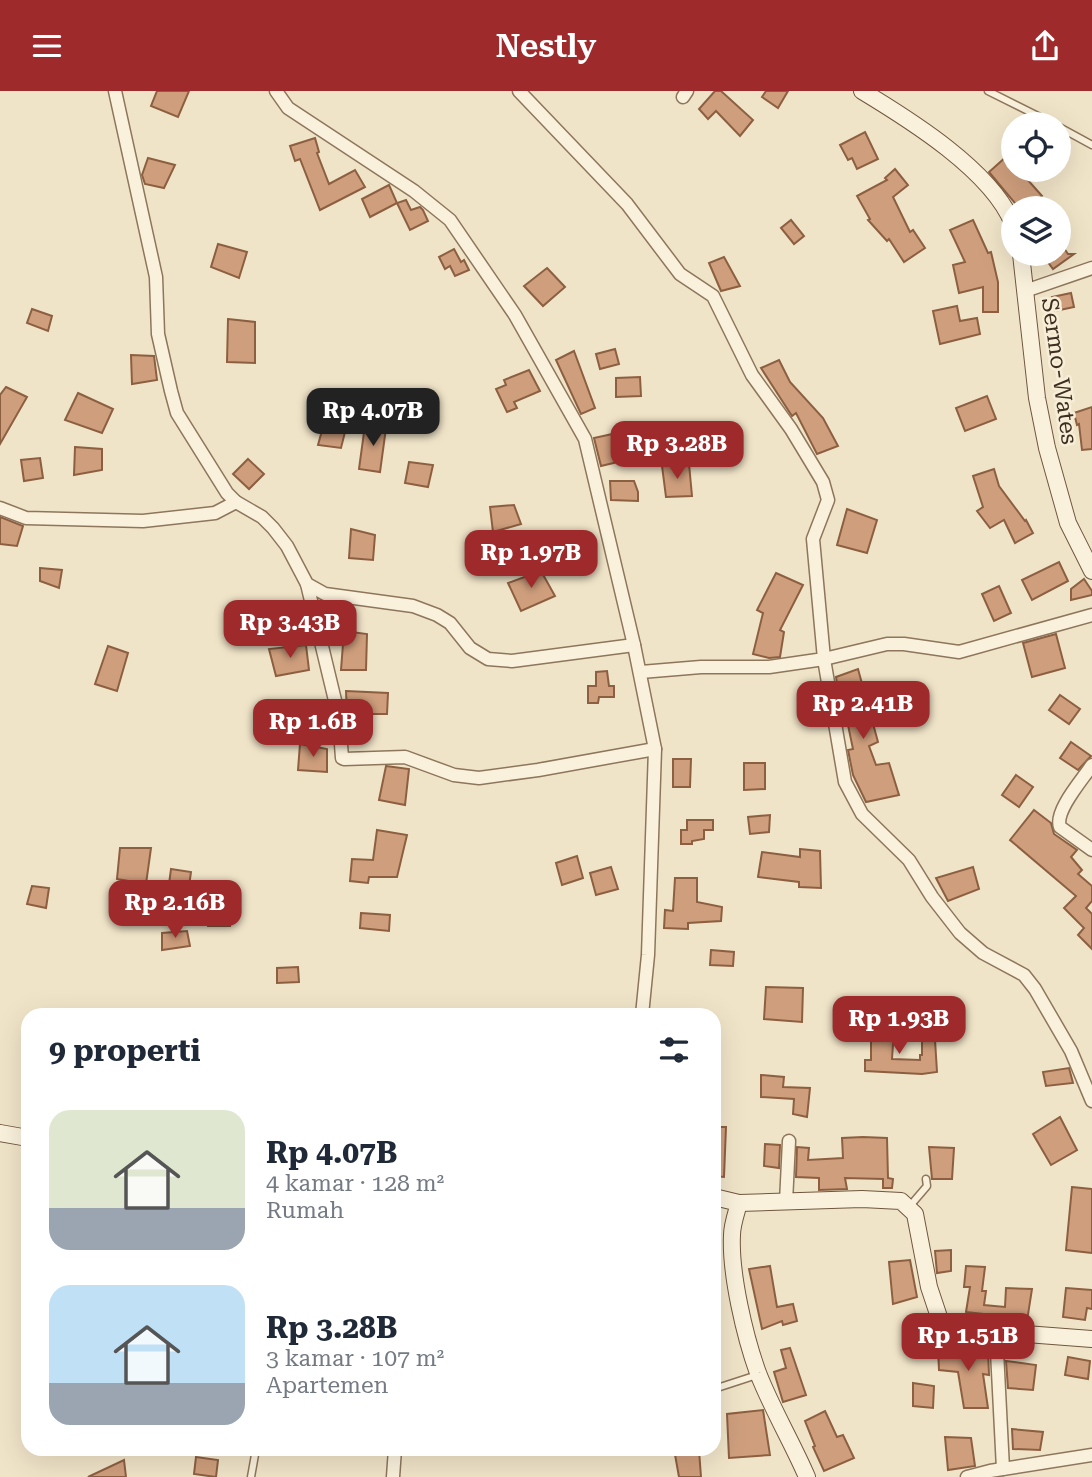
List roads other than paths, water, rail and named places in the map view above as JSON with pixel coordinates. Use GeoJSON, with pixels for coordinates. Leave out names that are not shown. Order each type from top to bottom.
{"type":"FeatureCollection","features":[{"type":"Feature","properties":{"kind":"street"},"geometry":{"type":"LineString","coordinates":[[115,91],[156,277],[158,334],[177,413],[227,493],[273,528],[292,554],[307,584],[339,717],[342,758],[405,757],[454,775],[478,778],[655,749]]}},
{"type":"Feature","properties":{"kind":"street"},"geometry":{"type":"LineString","coordinates":[[276,91],[288,108],[414,191],[450,221],[508,305],[585,439],[641,672],[655,749],[648,955],[643,1008]]}},
{"type":"Feature","properties":{"kind":"street"},"geometry":{"type":"LineString","coordinates":[[519,91],[627,204],[680,274],[713,296],[752,375],[791,429],[823,482],[828,500],[813,539],[824,659],[845,782],[862,814],[909,860],[932,897],[960,933],[983,953],[1024,975],[1030,982],[1071,1051],[1092,1101]]}},
{"type":"Feature","properties":{"kind":"street"},"geometry":{"type":"LineString","coordinates":[[862,91],[912,121],[969,167],[1001,205]]}},
{"type":"Feature","properties":{"kind":"street","name":"Sermo-Wates"},"geometry":{"type":"LineString","coordinates":[[1022,266],[1037,398],[1047,448],[1068,523],[1092,571]]}},
{"type":"Feature","properties":{"kind":"street"},"geometry":{"type":"LineString","coordinates":[[1025,291],[1092,268]]}},
{"type":"Feature","properties":{"kind":"street"},"geometry":{"type":"LineString","coordinates":[[0,508],[26,518],[143,521],[215,513],[236,502]]}},
{"type":"Feature","properties":{"kind":"street"},"geometry":{"type":"LineString","coordinates":[[307,584],[325,594],[413,606],[438,615],[450,623],[470,648],[488,659],[512,661],[634,645]]}},
{"type":"Feature","properties":{"kind":"street"},"geometry":{"type":"LineString","coordinates":[[641,672],[701,667],[769,667],[824,659],[887,644],[959,652],[1092,615]]}},
{"type":"Feature","properties":{"kind":"street"},"geometry":{"type":"LineString","coordinates":[[1092,765],[1060,812],[1058,822],[1060,827],[1092,848]]}},
{"type":"Feature","properties":{"kind":"street"},"geometry":{"type":"LineString","coordinates":[[0,1133],[21,1137]]}},
{"type":"Feature","properties":{"kind":"street"},"geometry":{"type":"LineString","coordinates":[[786,1202],[789,1141]]}},
{"type":"Feature","properties":{"kind":"street"},"geometry":{"type":"LineString","coordinates":[[721,1199],[739,1203],[891,1199],[901,1201],[915,1214],[929,1287],[940,1320],[961,1329],[1092,1339]]}},
{"type":"Feature","properties":{"kind":"street"},"geometry":{"type":"LineString","coordinates":[[739,1203],[732,1233],[734,1272],[751,1349],[758,1374],[807,1477]]}},
{"type":"Feature","properties":{"kind":"street"},"geometry":{"type":"LineString","coordinates":[[996,1332],[1003,1469]]}},
{"type":"Feature","properties":{"kind":"street"},"geometry":{"type":"LineString","coordinates":[[967,1477],[1092,1455]]}},
{"type":"Feature","properties":{"kind":"street"},"geometry":{"type":"LineString","coordinates":[[393,1477],[394,1456]]}},
{"type":"Feature","properties":{"kind":"lane"},"geometry":{"type":"LineString","coordinates":[[988,91],[1030,112]]}},
{"type":"Feature","properties":{"kind":"lane"},"geometry":{"type":"LineString","coordinates":[[1071,134],[1092,145]]}},
{"type":"Feature","properties":{"kind":"lane"},"geometry":{"type":"LineString","coordinates":[[909,1206],[927,1186],[926,1179]]}},
{"type":"Feature","properties":{"kind":"lane"},"geometry":{"type":"LineString","coordinates":[[721,1387],[758,1374]]}},
{"type":"Feature","properties":{"kind":"lane"},"geometry":{"type":"LineString","coordinates":[[251,1477],[255,1456]]}}]}
